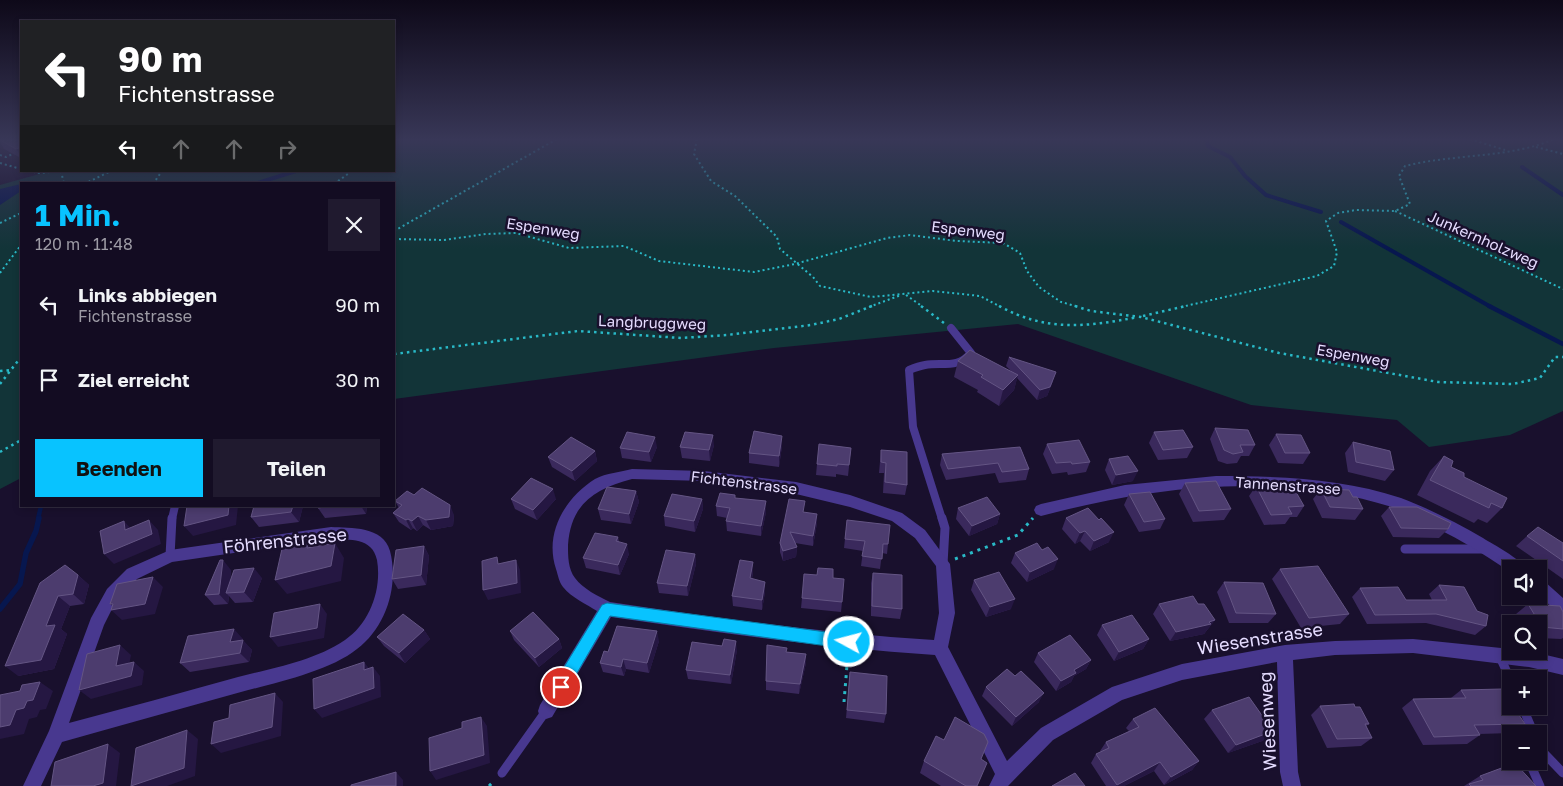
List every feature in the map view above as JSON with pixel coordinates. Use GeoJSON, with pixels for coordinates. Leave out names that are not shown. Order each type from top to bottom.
{"type":"FeatureCollection","features":[{"type":"Feature","properties":{"kind":"street","name":"Fichtenstrasse"},"geometry":{"type":"LineString","coordinates":[[940,648],[849,642],[607,609],[582,594],[568,582],[560,559],[562,528],[574,505],[581,497],[602,482],[632,474],[731,478],[796,488],[850,501],[897,517],[920,534],[943,564]]}},
{"type":"Feature","properties":{"kind":"street","name":"Tannenstrasse"},"geometry":{"type":"LineString","coordinates":[[1041,510],[1083,498],[1169,485],[1234,481],[1343,489],[1394,501],[1492,549],[1506,560]]}},
{"type":"Feature","properties":{"kind":"street","name":"Föhrenstrasse"},"geometry":{"type":"LineString","coordinates":[[32,786],[56,735],[97,623],[112,594],[132,574],[170,556],[331,533],[360,534],[376,541],[382,549],[386,581],[374,618],[351,645],[332,656],[290,670],[56,735]]}},
{"type":"Feature","properties":{"kind":"street"},"geometry":{"type":"LineString","coordinates":[[943,564],[947,613],[940,648],[1001,781]]}},
{"type":"Feature","properties":{"kind":"street"},"geometry":{"type":"LineString","coordinates":[[1547,593],[1563,608]]}},
{"type":"Feature","properties":{"kind":"street"},"geometry":{"type":"LineString","coordinates":[[546,711],[607,609]]}},
{"type":"Feature","properties":{"kind":"street","name":"Wiesenstrasse"},"geometry":{"type":"LineString","coordinates":[[1001,781],[1047,734],[1118,693],[1182,672],[1285,654],[1335,648],[1413,646],[1529,659],[1563,667]]}},
{"type":"Feature","properties":{"kind":"street","name":"Wiesenweg"},"geometry":{"type":"LineString","coordinates":[[1285,654],[1289,772],[1292,786]]}},
{"type":"Feature","properties":{"kind":"lane"},"geometry":{"type":"LineString","coordinates":[[943,564],[945,528],[913,427],[909,370],[924,366],[956,364],[969,357],[971,353],[951,328]]}},
{"type":"Feature","properties":{"kind":"lane"},"geometry":{"type":"LineString","coordinates":[[170,556],[173,528],[172,512],[174,507]]}},
{"type":"Feature","properties":{"kind":"lane"},"geometry":{"type":"LineString","coordinates":[[1405,549],[1492,549]]}},
{"type":"Feature","properties":{"kind":"lane"},"geometry":{"type":"LineString","coordinates":[[1500,657],[1506,670]]}},
{"type":"Feature","properties":{"kind":"lane"},"geometry":{"type":"LineString","coordinates":[[502,773],[524,745],[546,711]]}},
{"type":"Feature","properties":{"kind":"lane"},"geometry":{"type":"LineString","coordinates":[[1547,757],[1563,773]]}},
{"type":"Feature","properties":{"kind":"lane"},"geometry":{"type":"LineString","coordinates":[[1533,770],[1540,786]]}},
{"type":"Feature","properties":{"kind":"path"},"geometry":{"type":"LineString","coordinates":[[88,182],[101,176]]}},
{"type":"Feature","properties":{"kind":"path"},"geometry":{"type":"LineString","coordinates":[[395,230],[492,176]]}},
{"type":"Feature","properties":{"kind":"path"},"geometry":{"type":"LineString","coordinates":[[707,176],[710,181],[735,196],[777,237],[780,249],[795,264],[814,277],[820,286],[871,297],[933,291],[980,296],[1014,314],[1056,326],[1101,324],[1141,317],[1317,276],[1334,266],[1337,252],[1326,221],[1338,213],[1356,210],[1394,212],[1410,204],[1399,176]]}},
{"type":"Feature","properties":{"kind":"path","name":"Junkernholzweg"},"geometry":{"type":"LineString","coordinates":[[1394,212],[1563,289]]}},
{"type":"Feature","properties":{"kind":"path"},"geometry":{"type":"LineString","coordinates":[[0,223],[20,213]]}},
{"type":"Feature","properties":{"kind":"path","name":"Espenweg"},"geometry":{"type":"LineString","coordinates":[[395,239],[444,240],[486,234],[516,233],[569,248],[624,246],[659,261],[754,272],[795,264],[887,238],[902,236],[1003,243],[1020,253],[1027,271],[1039,287],[1061,302],[1091,311],[1141,317],[1279,353],[1438,382],[1513,384],[1540,378],[1555,358],[1563,357]]}},
{"type":"Feature","properties":{"kind":"path"},"geometry":{"type":"LineString","coordinates":[[0,273],[20,246]]}},
{"type":"Feature","properties":{"kind":"path"},"geometry":{"type":"LineString","coordinates":[[905,294],[951,328]]}},
{"type":"Feature","properties":{"kind":"path","name":"Langbruggweg"},"geometry":{"type":"LineString","coordinates":[[395,354],[578,331],[681,338],[737,334],[811,325],[839,319],[905,294]]}},
{"type":"Feature","properties":{"kind":"path"},"geometry":{"type":"LineString","coordinates":[[0,384],[20,357]]}},
{"type":"Feature","properties":{"kind":"path"},"geometry":{"type":"LineString","coordinates":[[0,371],[11,370]]}},
{"type":"Feature","properties":{"kind":"path"},"geometry":{"type":"LineString","coordinates":[[0,452],[20,441]]}},
{"type":"Feature","properties":{"kind":"path"},"geometry":{"type":"LineString","coordinates":[[943,564],[1018,535],[1041,510]]}},
{"type":"Feature","properties":{"kind":"path"},"geometry":{"type":"LineString","coordinates":[[844,702],[849,642]]}},
{"type":"Feature","properties":{"kind":"green space"},"geometry":{"type":"Polygon","coordinates":[[[33,176],[1563,176],[1563,411],[1510,435],[1429,447],[1397,420],[1251,405],[1018,324],[774,348],[395,399],[395,182],[20,182],[20,479],[0,489],[0,185],[33,176]]]}},
{"type":"Feature","properties":{"kind":"shaded area"},"geometry":{"type":"Polygon","coordinates":[[[20,184],[20,192],[0,205],[0,189],[20,184]]]}},
{"type":"Feature","properties":{"kind":"building"},"geometry":{"type":"Polygon","coordinates":[[[970,350],[1018,375],[1003,390],[981,377],[983,375],[958,361],[970,350]]]}},
{"type":"Feature","properties":{"kind":"building"},"geometry":{"type":"Polygon","coordinates":[[[1009,357],[1056,372],[1050,387],[1040,390],[1009,357]]]}},
{"type":"Feature","properties":{"kind":"building"},"geometry":{"type":"Polygon","coordinates":[[[1215,428],[1248,430],[1255,445],[1240,445],[1243,452],[1233,454],[1224,450],[1215,428]]]}},
{"type":"Feature","properties":{"kind":"building"},"geometry":{"type":"Polygon","coordinates":[[[1183,430],[1193,447],[1163,450],[1154,432],[1183,430]]]}},
{"type":"Feature","properties":{"kind":"building"},"geometry":{"type":"Polygon","coordinates":[[[754,431],[782,436],[779,456],[749,453],[754,431]]]}},
{"type":"Feature","properties":{"kind":"building"},"geometry":{"type":"Polygon","coordinates":[[[627,432],[655,437],[649,452],[620,448],[627,432]]]}},
{"type":"Feature","properties":{"kind":"building"},"geometry":{"type":"Polygon","coordinates":[[[685,432],[713,435],[709,450],[680,447],[685,432]]]}},
{"type":"Feature","properties":{"kind":"building"},"geometry":{"type":"Polygon","coordinates":[[[1276,434],[1301,435],[1310,453],[1285,453],[1276,434]]]}},
{"type":"Feature","properties":{"kind":"building"},"geometry":{"type":"Polygon","coordinates":[[[571,437],[595,451],[572,471],[548,457],[571,437]]]}},
{"type":"Feature","properties":{"kind":"building"},"geometry":{"type":"Polygon","coordinates":[[[1079,440],[1090,462],[1056,463],[1047,444],[1079,440]]]}},
{"type":"Feature","properties":{"kind":"building"},"geometry":{"type":"Polygon","coordinates":[[[1353,442],[1390,451],[1394,470],[1356,462],[1353,442]]]}},
{"type":"Feature","properties":{"kind":"building"},"geometry":{"type":"Polygon","coordinates":[[[819,444],[851,448],[849,465],[817,464],[819,444]]]}},
{"type":"Feature","properties":{"kind":"building"},"geometry":{"type":"Polygon","coordinates":[[[1020,447],[1029,469],[1002,472],[998,463],[948,469],[942,454],[1020,447]]]}},
{"type":"Feature","properties":{"kind":"building"},"geometry":{"type":"Polygon","coordinates":[[[881,450],[907,452],[907,485],[885,482],[886,463],[881,462],[881,450]]]}},
{"type":"Feature","properties":{"kind":"building"},"geometry":{"type":"Polygon","coordinates":[[[1128,456],[1138,471],[1116,475],[1109,459],[1128,456]]]}},
{"type":"Feature","properties":{"kind":"building"},"geometry":{"type":"Polygon","coordinates":[[[1444,456],[1453,461],[1451,467],[1464,473],[1464,477],[1507,498],[1502,508],[1491,503],[1489,508],[1430,480],[1444,456]]]}},
{"type":"Feature","properties":{"kind":"building"},"geometry":{"type":"Polygon","coordinates":[[[531,478],[553,489],[533,510],[511,499],[531,478]]]}},
{"type":"Feature","properties":{"kind":"building"},"geometry":{"type":"Polygon","coordinates":[[[1216,481],[1231,509],[1199,511],[1185,483],[1216,481]]]}},
{"type":"Feature","properties":{"kind":"building"},"geometry":{"type":"Polygon","coordinates":[[[1292,485],[1304,506],[1288,507],[1292,514],[1271,515],[1256,486],[1292,485]]]}},
{"type":"Feature","properties":{"kind":"building"},"geometry":{"type":"Polygon","coordinates":[[[607,487],[636,491],[629,514],[598,509],[607,487]]]}},
{"type":"Feature","properties":{"kind":"building"},"geometry":{"type":"Polygon","coordinates":[[[422,488],[450,505],[449,517],[426,520],[418,516],[412,521],[393,513],[402,505],[395,501],[407,491],[414,495],[422,488]]]}},
{"type":"Feature","properties":{"kind":"building"},"geometry":{"type":"Polygon","coordinates":[[[1321,489],[1349,490],[1353,497],[1357,497],[1363,509],[1330,507],[1321,489]]]}},
{"type":"Feature","properties":{"kind":"building"},"geometry":{"type":"Polygon","coordinates":[[[1150,492],[1165,519],[1144,522],[1129,494],[1150,492]]]}},
{"type":"Feature","properties":{"kind":"building"},"geometry":{"type":"Polygon","coordinates":[[[720,493],[735,495],[735,498],[766,501],[761,526],[726,521],[730,508],[716,506],[720,493]]]}},
{"type":"Feature","properties":{"kind":"building"},"geometry":{"type":"Polygon","coordinates":[[[672,494],[702,499],[694,521],[664,516],[672,494]]]}},
{"type":"Feature","properties":{"kind":"building"},"geometry":{"type":"Polygon","coordinates":[[[987,497],[1000,514],[972,526],[958,508],[987,497]]]}},
{"type":"Feature","properties":{"kind":"building"},"geometry":{"type":"Polygon","coordinates":[[[789,499],[805,501],[803,512],[817,514],[813,536],[790,532],[797,547],[783,551],[780,543],[789,499]]]}},
{"type":"Feature","properties":{"kind":"building"},"geometry":{"type":"Polygon","coordinates":[[[187,507],[229,507],[228,515],[184,526],[187,507]]]}},
{"type":"Feature","properties":{"kind":"building"},"geometry":{"type":"Polygon","coordinates":[[[254,507],[293,507],[291,512],[251,517],[254,507]]]}},
{"type":"Feature","properties":{"kind":"building"},"geometry":{"type":"Polygon","coordinates":[[[1389,507],[1417,507],[1451,523],[1448,529],[1401,528],[1389,507]]]}},
{"type":"Feature","properties":{"kind":"building"},"geometry":{"type":"Polygon","coordinates":[[[1088,508],[1114,532],[1094,541],[1085,531],[1080,533],[1066,518],[1088,508]]]}},
{"type":"Feature","properties":{"kind":"building"},"geometry":{"type":"Polygon","coordinates":[[[149,520],[152,534],[104,554],[100,531],[124,521],[125,530],[149,520]]]}},
{"type":"Feature","properties":{"kind":"building"},"geometry":{"type":"Polygon","coordinates":[[[847,520],[890,525],[888,544],[883,544],[882,559],[862,556],[865,541],[845,539],[847,520]]]}},
{"type":"Feature","properties":{"kind":"building"},"geometry":{"type":"Polygon","coordinates":[[[1538,527],[1563,543],[1563,561],[1527,536],[1538,527]]]}},
{"type":"Feature","properties":{"kind":"building"},"geometry":{"type":"Polygon","coordinates":[[[595,533],[618,537],[616,541],[627,544],[618,565],[583,558],[595,533]]]}},
{"type":"Feature","properties":{"kind":"building"},"geometry":{"type":"Polygon","coordinates":[[[310,535],[307,548],[335,543],[331,566],[275,580],[284,540],[310,535]]]}},
{"type":"Feature","properties":{"kind":"building"},"geometry":{"type":"Polygon","coordinates":[[[1037,543],[1042,550],[1048,547],[1058,559],[1030,572],[1015,553],[1037,543]]]}},
{"type":"Feature","properties":{"kind":"building"},"geometry":{"type":"Polygon","coordinates":[[[424,546],[421,575],[392,579],[396,550],[424,546]]]}},
{"type":"Feature","properties":{"kind":"building"},"geometry":{"type":"Polygon","coordinates":[[[666,550],[695,554],[687,586],[657,583],[666,550]]]}},
{"type":"Feature","properties":{"kind":"building"},"geometry":{"type":"Polygon","coordinates":[[[497,557],[498,564],[516,560],[517,583],[483,590],[482,561],[497,557]]]}},
{"type":"Feature","properties":{"kind":"building"},"geometry":{"type":"Polygon","coordinates":[[[220,560],[223,560],[219,594],[205,595],[220,560]]]}},
{"type":"Feature","properties":{"kind":"building"},"geometry":{"type":"Polygon","coordinates":[[[740,560],[753,562],[750,578],[765,582],[762,600],[732,596],[740,560]]]}},
{"type":"Feature","properties":{"kind":"building"},"geometry":{"type":"Polygon","coordinates":[[[65,565],[78,575],[73,594],[58,596],[46,626],[55,625],[41,660],[5,666],[40,583],[65,565]]]}},
{"type":"Feature","properties":{"kind":"building"},"geometry":{"type":"Polygon","coordinates":[[[1318,566],[1349,614],[1309,618],[1280,569],[1318,566]]]}},
{"type":"Feature","properties":{"kind":"building"},"geometry":{"type":"Polygon","coordinates":[[[254,568],[244,592],[226,593],[234,570],[254,568]]]}},
{"type":"Feature","properties":{"kind":"building"},"geometry":{"type":"Polygon","coordinates":[[[818,568],[833,569],[833,578],[844,579],[842,602],[802,598],[804,574],[817,575],[818,568]]]}},
{"type":"Feature","properties":{"kind":"building"},"geometry":{"type":"Polygon","coordinates":[[[999,572],[1015,599],[990,607],[974,580],[999,572]]]}},
{"type":"Feature","properties":{"kind":"building"},"geometry":{"type":"Polygon","coordinates":[[[873,573],[902,575],[902,609],[872,606],[873,573]]]}},
{"type":"Feature","properties":{"kind":"building"},"geometry":{"type":"Polygon","coordinates":[[[153,577],[145,604],[111,610],[113,604],[110,604],[117,584],[153,577]]]}},
{"type":"Feature","properties":{"kind":"building"},"geometry":{"type":"Polygon","coordinates":[[[1224,582],[1263,583],[1276,614],[1236,613],[1224,582]]]}},
{"type":"Feature","properties":{"kind":"building"},"geometry":{"type":"Polygon","coordinates":[[[1439,585],[1464,587],[1477,611],[1488,615],[1486,626],[1436,614],[1375,615],[1360,588],[1398,587],[1406,600],[1447,600],[1439,585]]]}},
{"type":"Feature","properties":{"kind":"building"},"geometry":{"type":"Polygon","coordinates":[[[1193,596],[1198,604],[1204,604],[1215,620],[1209,622],[1211,624],[1176,632],[1159,604],[1193,596]]]}},
{"type":"Feature","properties":{"kind":"building"},"geometry":{"type":"Polygon","coordinates":[[[320,604],[317,628],[270,637],[274,613],[320,604]]]}},
{"type":"Feature","properties":{"kind":"building"},"geometry":{"type":"Polygon","coordinates":[[[1529,605],[1560,606],[1563,612],[1563,629],[1547,627],[1547,615],[1535,615],[1529,605]]]}},
{"type":"Feature","properties":{"kind":"building"},"geometry":{"type":"Polygon","coordinates":[[[533,612],[559,639],[535,658],[510,631],[533,612]]]}},
{"type":"Feature","properties":{"kind":"building"},"geometry":{"type":"Polygon","coordinates":[[[403,614],[424,630],[399,653],[377,637],[403,614]]]}},
{"type":"Feature","properties":{"kind":"building"},"geometry":{"type":"Polygon","coordinates":[[[1132,615],[1149,639],[1119,652],[1102,625],[1132,615]]]}},
{"type":"Feature","properties":{"kind":"building"},"geometry":{"type":"Polygon","coordinates":[[[617,626],[657,631],[647,663],[623,659],[621,667],[600,663],[604,651],[608,652],[617,626]]]}},
{"type":"Feature","properties":{"kind":"building"},"geometry":{"type":"Polygon","coordinates":[[[234,629],[230,642],[243,640],[240,653],[180,663],[188,636],[234,629]]]}},
{"type":"Feature","properties":{"kind":"building"},"geometry":{"type":"Polygon","coordinates":[[[1070,635],[1091,660],[1074,670],[1076,673],[1061,681],[1038,653],[1070,635]]]}},
{"type":"Feature","properties":{"kind":"building"},"geometry":{"type":"Polygon","coordinates":[[[724,639],[736,641],[730,675],[686,670],[692,642],[722,646],[724,639]]]}},
{"type":"Feature","properties":{"kind":"building"},"geometry":{"type":"Polygon","coordinates":[[[120,645],[116,666],[134,662],[131,676],[79,690],[87,654],[120,645]]]}},
{"type":"Feature","properties":{"kind":"building"},"geometry":{"type":"Polygon","coordinates":[[[767,645],[787,648],[786,652],[806,654],[800,684],[766,681],[767,645]]]}},
{"type":"Feature","properties":{"kind":"building"},"geometry":{"type":"Polygon","coordinates":[[[364,662],[364,670],[373,667],[374,688],[314,709],[313,679],[364,662]]]}},
{"type":"Feature","properties":{"kind":"building"},"geometry":{"type":"Polygon","coordinates":[[[1007,669],[1015,676],[1021,671],[1044,693],[1016,717],[986,687],[1007,669]]]}},
{"type":"Feature","properties":{"kind":"building"},"geometry":{"type":"Polygon","coordinates":[[[850,672],[887,676],[886,714],[847,710],[850,672]]]}},
{"type":"Feature","properties":{"kind":"building"},"geometry":{"type":"Polygon","coordinates":[[[40,682],[33,700],[27,701],[24,708],[16,710],[10,725],[0,727],[0,695],[20,691],[22,685],[40,682]]]}},
{"type":"Feature","properties":{"kind":"building"},"geometry":{"type":"Polygon","coordinates":[[[1502,689],[1502,715],[1519,715],[1525,724],[1474,725],[1480,735],[1434,737],[1413,699],[1466,698],[1461,690],[1502,689]]]}},
{"type":"Feature","properties":{"kind":"building"},"geometry":{"type":"Polygon","coordinates":[[[275,693],[272,727],[211,744],[214,722],[229,718],[230,705],[275,693]]]}},
{"type":"Feature","properties":{"kind":"building"},"geometry":{"type":"Polygon","coordinates":[[[1249,697],[1273,731],[1236,745],[1212,710],[1249,697]]]}},
{"type":"Feature","properties":{"kind":"building"},"geometry":{"type":"Polygon","coordinates":[[[1354,704],[1355,707],[1360,707],[1369,724],[1365,724],[1372,738],[1337,739],[1320,706],[1354,704]]]}},
{"type":"Feature","properties":{"kind":"building"},"geometry":{"type":"Polygon","coordinates":[[[1155,708],[1199,761],[1171,777],[1160,762],[1117,785],[1096,754],[1109,748],[1106,742],[1139,727],[1133,719],[1155,708]]]}},
{"type":"Feature","properties":{"kind":"building"},"geometry":{"type":"Polygon","coordinates":[[[481,717],[484,755],[430,771],[429,738],[462,728],[462,722],[481,717]]]}},
{"type":"Feature","properties":{"kind":"building"},"geometry":{"type":"Polygon","coordinates":[[[955,717],[984,734],[988,742],[981,759],[987,763],[977,786],[966,786],[924,761],[936,736],[944,740],[955,717]]]}},
{"type":"Feature","properties":{"kind":"building"},"geometry":{"type":"Polygon","coordinates":[[[187,730],[184,768],[131,786],[136,748],[187,730]]]}},
{"type":"Feature","properties":{"kind":"building"},"geometry":{"type":"Polygon","coordinates":[[[108,744],[103,783],[93,786],[51,786],[55,762],[108,744]]]}},
{"type":"Feature","properties":{"kind":"building"},"geometry":{"type":"Polygon","coordinates":[[[1502,768],[1502,770],[1521,770],[1536,786],[1471,786],[1469,784],[1483,780],[1480,776],[1502,768]]]}},
{"type":"Feature","properties":{"kind":"building"},"geometry":{"type":"Polygon","coordinates":[[[396,772],[396,786],[351,786],[351,785],[396,772]]]}},
{"type":"Feature","properties":{"kind":"building"},"geometry":{"type":"Polygon","coordinates":[[[1075,773],[1085,786],[1052,786],[1075,773]]]}},
{"type":"Feature","properties":{"kind":"waterway"},"geometry":{"type":"LineString","coordinates":[[260,182],[281,176]]}},
{"type":"Feature","properties":{"kind":"waterway"},"geometry":{"type":"LineString","coordinates":[[1245,176],[1266,195],[1321,212]]}},
{"type":"Feature","properties":{"kind":"waterway"},"geometry":{"type":"LineString","coordinates":[[1535,176],[1563,195]]}},
{"type":"Feature","properties":{"kind":"waterway"},"geometry":{"type":"LineString","coordinates":[[1341,222],[1491,307]]}},
{"type":"Feature","properties":{"kind":"waterway"},"geometry":{"type":"LineString","coordinates":[[1489,306],[1563,344]]}},
{"type":"Feature","properties":{"kind":"waterway"},"geometry":{"type":"LineString","coordinates":[[38,519],[41,507]]}},
{"type":"Feature","properties":{"kind":"waterway"},"geometry":{"type":"LineString","coordinates":[[0,609],[20,584],[26,553],[36,531],[39,518]]}},
{"type":"Feature","properties":{"kind":"route"},"geometry":{"type":"LineString","coordinates":[[561,687],[607,609],[849,642]]}}]}
